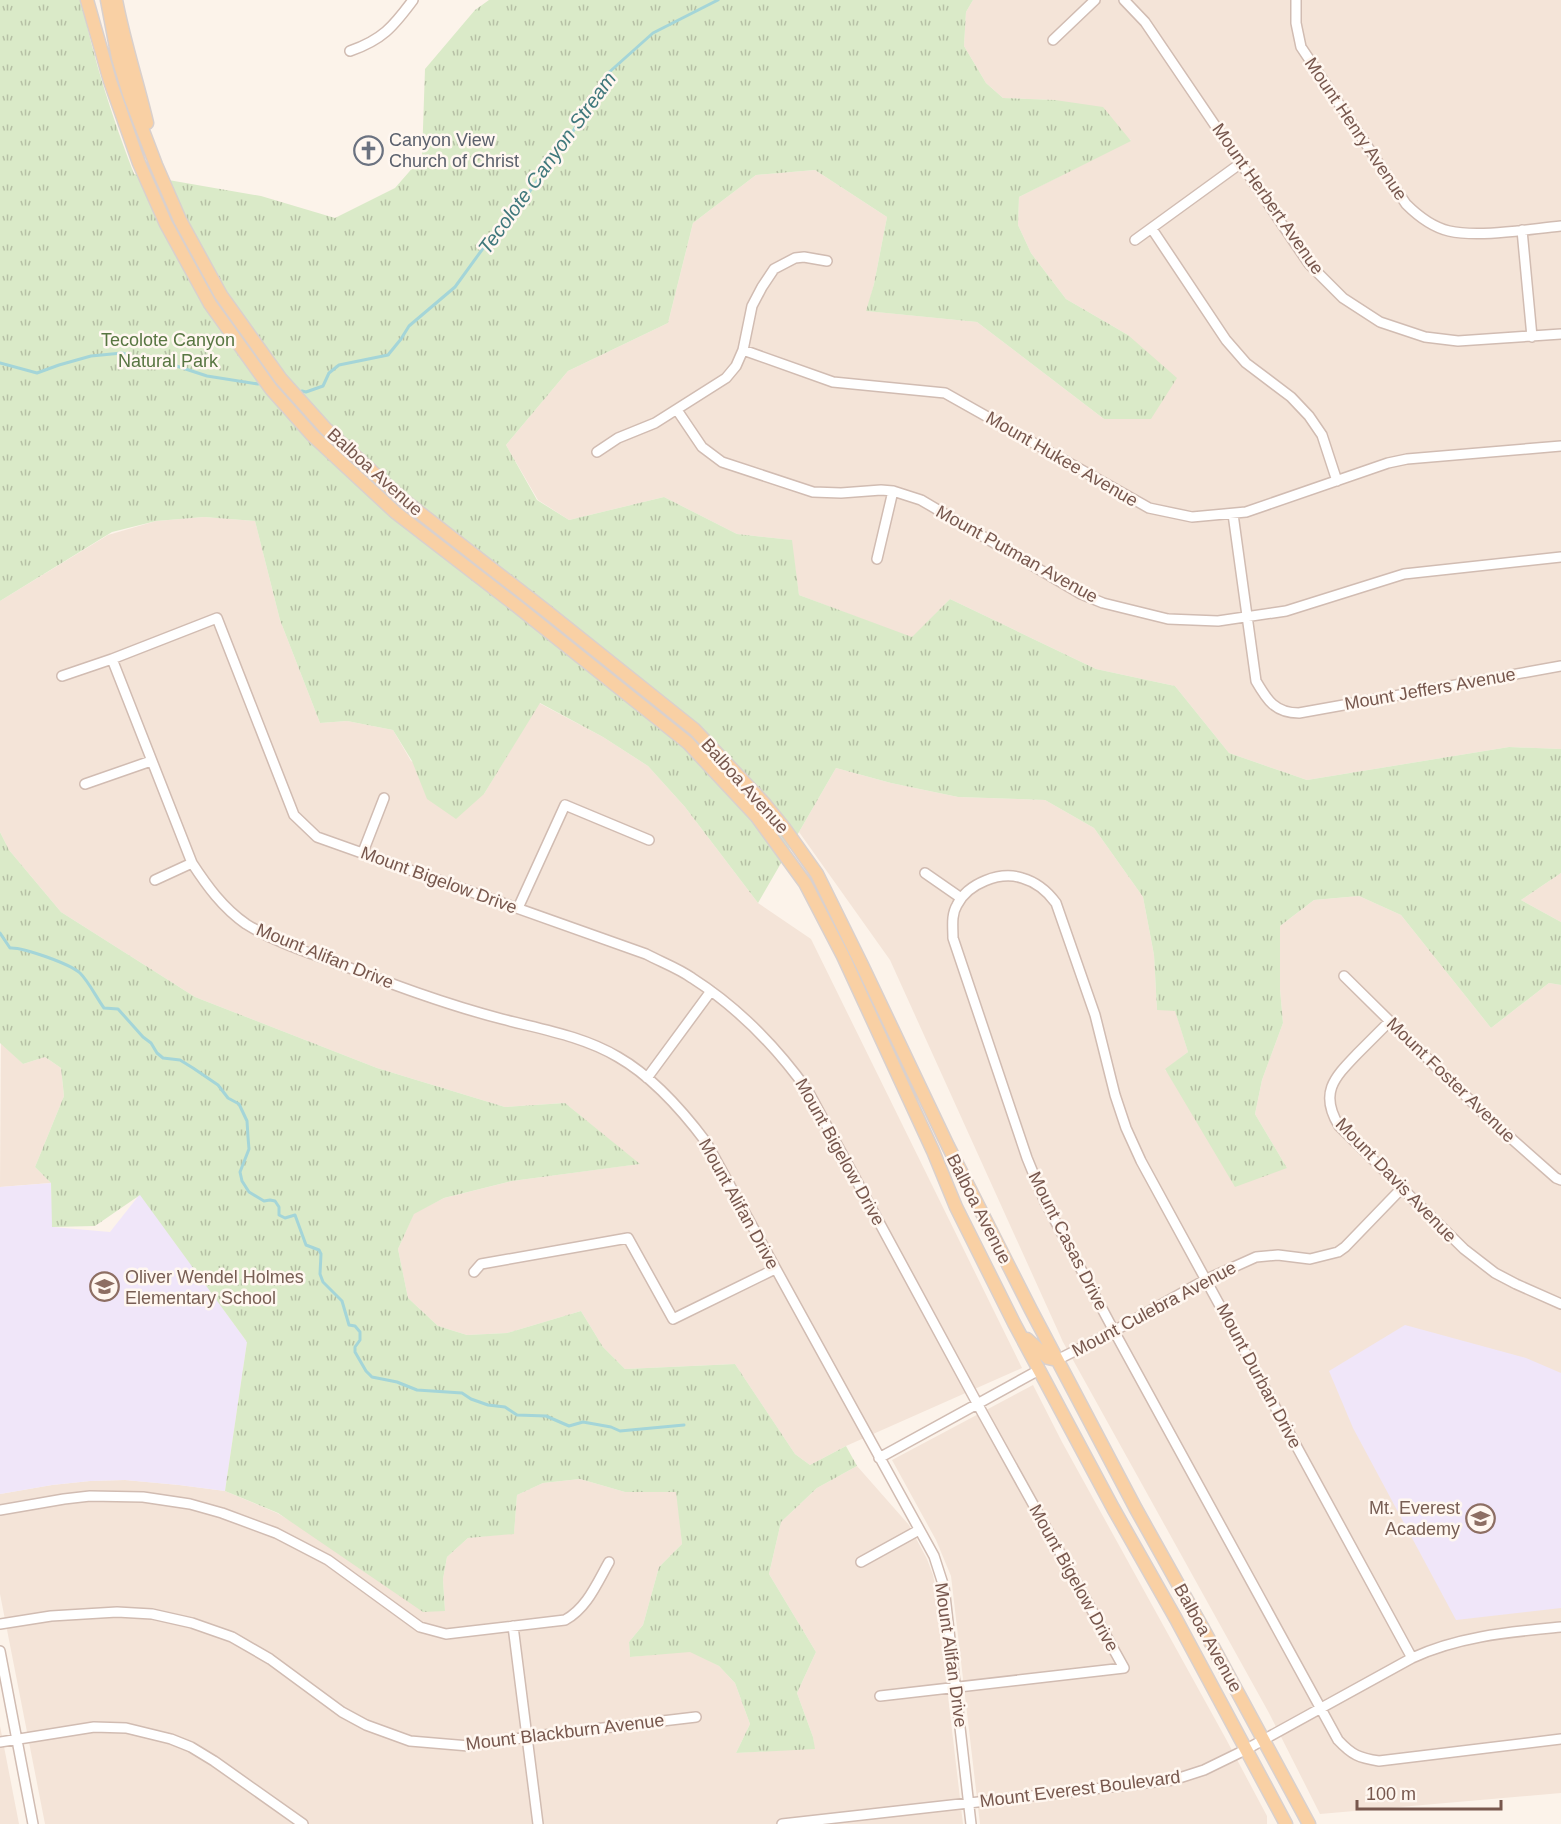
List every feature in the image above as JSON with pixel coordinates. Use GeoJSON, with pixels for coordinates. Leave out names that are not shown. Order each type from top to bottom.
{"type":"FeatureCollection","features":[{"type":"Feature","properties":{"kind":"main road","name":"Balboa Avenue"},"geometry":{"type":"LineString","coordinates":[[87,0],[110,81],[139,163],[166,224],[210,304],[272,389],[312,435],[395,512],[688,743],[757,817],[806,883],[843,956],[933,1151],[956,1207],[1014,1323],[1287,1824]]}},
{"type":"Feature","properties":{"kind":"main road","name":"Balboa Avenue"},"geometry":{"type":"LineString","coordinates":[[107,0],[118,58],[129,94],[180,220],[221,295],[281,379],[326,429],[401,498],[694,729],[764,803],[817,874],[948,1146],[1057,1360],[1309,1824]]}},
{"type":"Feature","properties":{"kind":"main road"},"geometry":{"type":"LineString","coordinates":[[116,0],[156,165]]}},
{"type":"Feature","properties":{"kind":"main road"},"geometry":{"type":"LineString","coordinates":[[1014,1323],[1036,1349],[1048,1358],[1057,1360]]}},
{"type":"Feature","properties":{"kind":"main road"},"geometry":{"type":"LineString","coordinates":[[1039,1370],[1056,1374],[1072,1387]]}},
{"type":"Feature","properties":{"kind":"street"},"geometry":{"type":"LineString","coordinates":[[350,51],[370,44],[387,31],[413,0]]}},
{"type":"Feature","properties":{"kind":"street"},"geometry":{"type":"LineString","coordinates":[[1053,40],[1095,0]]}},
{"type":"Feature","properties":{"kind":"street","name":"Mount Herbert Avenue"},"geometry":{"type":"LineString","coordinates":[[1124,0],[1145,22],[1309,264],[1343,298],[1380,322],[1425,337],[1458,341],[1561,334]]}},
{"type":"Feature","properties":{"kind":"street","name":"Mount Henry Avenue"},"geometry":{"type":"LineString","coordinates":[[1296,0],[1296,23],[1301,47],[1406,204],[1417,215],[1448,231],[1472,234],[1561,226]]}},
{"type":"Feature","properties":{"kind":"street"},"geometry":{"type":"LineString","coordinates":[[1135,240],[1241,163]]}},
{"type":"Feature","properties":{"kind":"street"},"geometry":{"type":"LineString","coordinates":[[1152,229],[1226,340],[1246,363],[1291,397],[1309,416],[1322,435],[1337,481]]}},
{"type":"Feature","properties":{"kind":"street"},"geometry":{"type":"LineString","coordinates":[[1522,230],[1532,337]]}},
{"type":"Feature","properties":{"kind":"street"},"geometry":{"type":"LineString","coordinates":[[597,452],[618,438],[655,423],[726,378],[736,366],[743,350],[752,306],[774,269],[795,258],[804,257],[827,261]]}},
{"type":"Feature","properties":{"kind":"street","name":"Mount Hukee Avenue"},"geometry":{"type":"LineString","coordinates":[[743,350],[833,381],[945,393],[1149,508],[1192,517],[1246,512],[1388,463],[1407,459],[1561,446]]}},
{"type":"Feature","properties":{"kind":"street","name":"Mount Putman Avenue"},"geometry":{"type":"LineString","coordinates":[[677,410],[702,447],[722,462],[813,492],[841,493],[881,490],[893,491],[921,500],[1081,594],[1103,603],[1168,619],[1218,621],[1248,617],[1286,611],[1404,574],[1561,557]]}},
{"type":"Feature","properties":{"kind":"street"},"geometry":{"type":"LineString","coordinates":[[877,559],[893,491]]}},
{"type":"Feature","properties":{"kind":"street"},"geometry":{"type":"LineString","coordinates":[[1233,514],[1248,617]]}},
{"type":"Feature","properties":{"kind":"street","name":"Mount Jeffers Avenue"},"geometry":{"type":"LineString","coordinates":[[1248,617],[1256,681],[1267,700],[1286,713],[1299,713],[1561,666]]}},
{"type":"Feature","properties":{"kind":"street","name":"Mount Bigelow Drive"},"geometry":{"type":"LineString","coordinates":[[112,659],[217,618],[294,815],[317,837],[646,954],[690,976],[737,1010],[788,1063],[807,1091],[1124,1668],[956,1688]]}},
{"type":"Feature","properties":{"kind":"street"},"geometry":{"type":"LineString","coordinates":[[62,676],[112,659]]}},
{"type":"Feature","properties":{"kind":"street","name":"Mount Alifan Drive"},"geometry":{"type":"LineString","coordinates":[[112,659],[192,863],[208,888],[225,907],[272,939],[465,1009],[587,1042],[618,1057],[663,1092],[706,1142],[934,1556],[944,1587],[971,1824]]}},
{"type":"Feature","properties":{"kind":"street"},"geometry":{"type":"LineString","coordinates":[[85,784],[151,760]]}},
{"type":"Feature","properties":{"kind":"street"},"geometry":{"type":"LineString","coordinates":[[363,852],[384,798]]}},
{"type":"Feature","properties":{"kind":"street"},"geometry":{"type":"LineString","coordinates":[[518,908],[565,805],[648,840]]}},
{"type":"Feature","properties":{"kind":"street"},"geometry":{"type":"LineString","coordinates":[[155,880],[192,863]]}},
{"type":"Feature","properties":{"kind":"street"},"geometry":{"type":"LineString","coordinates":[[925,873],[962,898]]}},
{"type":"Feature","properties":{"kind":"street","name":"Mount Durban Drive"},"geometry":{"type":"LineString","coordinates":[[962,898],[982,880],[1011,876],[1024,878],[1047,891],[1056,903],[1095,1015],[1115,1095],[1126,1128],[1141,1161],[1412,1658]]}},
{"type":"Feature","properties":{"kind":"street","name":"Mount Casas Drive"},"geometry":{"type":"LineString","coordinates":[[962,898],[956,906],[953,917],[953,938],[1027,1158],[1046,1202],[1338,1740],[1350,1753],[1364,1759],[1379,1761],[1561,1739]]}},
{"type":"Feature","properties":{"kind":"street","name":"Mount Foster Avenue"},"geometry":{"type":"LineString","coordinates":[[1344,976],[1486,1116],[1561,1180]]}},
{"type":"Feature","properties":{"kind":"street"},"geometry":{"type":"LineString","coordinates":[[647,1078],[711,991]]}},
{"type":"Feature","properties":{"kind":"street","name":"Mount Davis Avenue"},"geometry":{"type":"LineString","coordinates":[[1390,1021],[1338,1074],[1331,1087],[1332,1116],[1339,1126],[1464,1250],[1495,1273],[1561,1304]]}},
{"type":"Feature","properties":{"kind":"street","name":"Mount Culebra Avenue"},"geometry":{"type":"LineString","coordinates":[[1057,1360],[1207,1279],[1256,1257],[1278,1255],[1310,1259],[1338,1252],[1402,1188]]}},
{"type":"Feature","properties":{"kind":"street"},"geometry":{"type":"LineString","coordinates":[[474,1272],[481,1264],[628,1238],[673,1319],[775,1269]]}},
{"type":"Feature","properties":{"kind":"street"},"geometry":{"type":"LineString","coordinates":[[879,1458],[1039,1370]]}},
{"type":"Feature","properties":{"kind":"street"},"geometry":{"type":"LineString","coordinates":[[0,1510],[90,1496],[143,1497],[190,1504],[276,1533],[328,1560],[420,1627],[446,1634],[565,1620],[585,1605],[609,1562]]}},
{"type":"Feature","properties":{"kind":"street"},"geometry":{"type":"LineString","coordinates":[[861,1562],[919,1530]]}},
{"type":"Feature","properties":{"kind":"street","name":"Mount Blackburn Avenue"},"geometry":{"type":"LineString","coordinates":[[0,1624],[51,1616],[117,1612],[152,1614],[192,1623],[232,1638],[270,1659],[342,1712],[366,1725],[410,1742],[469,1746],[696,1717]]}},
{"type":"Feature","properties":{"kind":"street"},"geometry":{"type":"LineString","coordinates":[[513,1626],[538,1824]]}},
{"type":"Feature","properties":{"kind":"street","name":"Mount Everest Boulevard"},"geometry":{"type":"LineString","coordinates":[[782,1824],[1173,1780],[1204,1770],[1245,1750],[1432,1649],[1485,1635],[1561,1626]]}},
{"type":"Feature","properties":{"kind":"street"},"geometry":{"type":"LineString","coordinates":[[0,1651],[33,1824]]}},
{"type":"Feature","properties":{"kind":"street"},"geometry":{"type":"LineString","coordinates":[[880,1696],[956,1688]]}},
{"type":"Feature","properties":{"kind":"street"},"geometry":{"type":"LineString","coordinates":[[0,1742],[94,1727],[126,1728],[171,1739],[192,1747],[214,1761],[303,1824]]}},
{"type":"Feature","properties":{"kind":"shaded area"},"geometry":{"type":"Polygon","coordinates":[[[973,0],[1561,0],[1561,749],[1509,747],[1307,780],[1229,753],[1175,686],[1096,669],[950,599],[912,638],[799,595],[791,540],[737,534],[664,497],[569,520],[538,500],[506,445],[568,371],[668,323],[693,223],[756,175],[815,170],[887,217],[867,311],[977,322],[1104,419],[1128,335],[1066,299],[1031,253],[1018,225],[1019,197],[1131,140],[1055,100],[1003,98],[986,83],[964,46],[966,12],[973,0]]]}},
{"type":"Feature","properties":{"kind":"shaded area"},"geometry":{"type":"Polygon","coordinates":[[[204,517],[255,521],[280,620],[320,723],[347,721],[393,730],[411,761],[484,794],[539,703],[603,737],[648,766],[685,807],[758,903],[811,939],[1022,1368],[846,1446],[810,1465],[795,1454],[735,1364],[625,1369],[603,1347],[581,1311],[507,1333],[467,1335],[438,1326],[408,1298],[398,1249],[414,1213],[444,1198],[512,1181],[639,1164],[565,1103],[505,1107],[377,1068],[195,997],[61,912],[9,850],[0,832],[0,601],[108,535],[156,521],[204,517]]]}},
{"type":"Feature","properties":{"kind":"shaded area"},"geometry":{"type":"Polygon","coordinates":[[[836,768],[891,783],[958,797],[1045,800],[1094,828],[1143,897],[1154,955],[1157,1010],[1175,1010],[1188,1052],[1165,1070],[1287,1168],[1255,1114],[1262,1080],[1283,1023],[1280,989],[1280,926],[1314,900],[1359,896],[1401,915],[1491,1028],[1549,983],[1561,985],[1561,1793],[1320,1814],[1269,1713],[1063,1342],[890,960],[799,832],[836,768]]]}},
{"type":"Feature","properties":{"kind":"shaded area"},"geometry":{"type":"Polygon","coordinates":[[[1561,873],[1561,922],[1521,900],[1561,873]]]}},
{"type":"Feature","properties":{"kind":"shaded area"},"geometry":{"type":"Polygon","coordinates":[[[1,1043],[23,1064],[45,1057],[61,1068],[64,1096],[35,1167],[51,1183],[0,1187],[1,1043]]]}},
{"type":"Feature","properties":{"kind":"shaded area","name":"Oliver Wendel Holmes Elementary School"},"geometry":{"type":"Polygon","coordinates":[[[51,1183],[53,1227],[110,1232],[140,1194],[247,1342],[225,1491],[125,1480],[52,1485],[0,1494],[0,1187],[51,1183]]]}},
{"type":"Feature","properties":{"kind":"shaded area","name":"Mt. Everest Academy"},"geometry":{"type":"Polygon","coordinates":[[[1405,1325],[1526,1358],[1561,1373],[1561,1608],[1456,1620],[1353,1428],[1329,1371],[1405,1325]]]}},
{"type":"Feature","properties":{"kind":"shaded area"},"geometry":{"type":"Polygon","coordinates":[[[1033,1385],[1062,1442],[1226,1739],[1267,1816],[1267,1824],[980,1824],[951,1576],[936,1540],[892,1460],[1033,1385]]]}},
{"type":"Feature","properties":{"kind":"shaded area"},"geometry":{"type":"Polygon","coordinates":[[[857,1466],[909,1525],[933,1575],[963,1824],[45,1824],[0,1594],[0,1494],[52,1485],[125,1480],[225,1491],[277,1513],[445,1611],[443,1579],[447,1557],[468,1538],[514,1533],[517,1495],[543,1483],[580,1479],[625,1492],[677,1492],[682,1544],[659,1567],[643,1625],[629,1642],[630,1657],[690,1651],[719,1666],[735,1683],[750,1724],[736,1753],[814,1748],[813,1737],[797,1693],[816,1652],[769,1574],[781,1522],[817,1488],[857,1466]]]}},
{"type":"Feature","properties":{"kind":"shaded area"},"geometry":{"type":"Polygon","coordinates":[[[0,1726],[19,1824],[0,1824],[0,1726]]]}},
{"type":"Feature","properties":{"kind":"green space","name":"Tecolote Canyon Natural Park"},"geometry":{"type":"Polygon","coordinates":[[[0,0],[81,0],[104,88],[134,174],[261,196],[335,218],[395,188],[422,157],[425,69],[475,10],[489,0],[973,0],[966,12],[964,46],[986,83],[1003,98],[1055,100],[1103,107],[1131,141],[1019,197],[1018,225],[1031,253],[1066,299],[1128,335],[1177,378],[1151,419],[1104,419],[977,322],[866,311],[874,284],[887,217],[815,170],[756,175],[693,223],[668,323],[568,371],[506,445],[537,500],[569,520],[664,497],[737,534],[792,540],[799,595],[912,637],[950,599],[1096,669],[1175,686],[1229,753],[1307,780],[1509,747],[1561,749],[1561,873],[1521,900],[1561,922],[1561,985],[1549,983],[1491,1028],[1401,915],[1359,896],[1314,900],[1280,926],[1280,989],[1283,1023],[1262,1080],[1255,1114],[1287,1168],[1235,1187],[1165,1069],[1188,1052],[1175,1011],[1157,1010],[1154,955],[1143,897],[1094,828],[1045,800],[958,797],[891,783],[836,768],[758,903],[685,807],[648,766],[603,737],[540,703],[484,794],[456,819],[427,799],[412,761],[393,730],[347,721],[320,723],[280,620],[255,521],[204,517],[156,521],[112,532],[0,601],[0,0]]]}},
{"type":"Feature","properties":{"kind":"green space"},"geometry":{"type":"Polygon","coordinates":[[[0,832],[9,850],[61,912],[195,997],[377,1068],[505,1107],[565,1103],[640,1164],[512,1181],[444,1198],[414,1214],[398,1249],[408,1298],[438,1326],[467,1335],[507,1333],[581,1311],[603,1347],[625,1369],[735,1364],[795,1454],[810,1465],[846,1446],[857,1466],[817,1488],[781,1522],[769,1574],[816,1652],[797,1693],[815,1749],[736,1753],[750,1724],[735,1683],[719,1666],[690,1652],[630,1657],[629,1642],[643,1625],[659,1567],[682,1544],[676,1492],[625,1492],[580,1479],[543,1483],[517,1495],[514,1534],[468,1538],[447,1557],[443,1579],[445,1611],[423,1612],[278,1513],[225,1491],[247,1342],[140,1195],[95,1226],[52,1227],[51,1183],[35,1167],[64,1096],[61,1068],[45,1057],[23,1064],[0,1043],[0,832]]]}},
{"type":"Feature","properties":{"kind":"waterway","name":"Tecolote Canyon Stream"},"geometry":{"type":"LineString","coordinates":[[302,391],[306,392],[323,386],[329,373],[339,365],[388,355],[409,326],[455,287],[484,247],[519,206],[572,133],[606,75],[653,33],[718,0]]}},
{"type":"Feature","properties":{"kind":"waterway","name":"Tecolote Canyon Stream"},"geometry":{"type":"LineString","coordinates":[[0,363],[37,373],[91,356],[122,353],[138,359],[152,358],[207,376],[258,384]]}},
{"type":"Feature","properties":{"kind":"waterway"},"geometry":{"type":"LineString","coordinates":[[0,933],[10,948],[25,950],[75,969],[104,1008],[118,1009],[163,1058],[180,1060],[218,1085],[228,1098],[239,1104],[247,1121],[249,1149],[240,1172],[242,1181],[249,1192],[264,1201],[275,1201],[279,1207],[279,1215],[285,1218],[295,1215],[306,1245],[319,1250],[321,1254],[320,1274],[323,1282],[342,1301],[349,1325],[355,1326],[360,1332],[360,1340],[355,1347],[355,1352],[372,1377],[397,1382],[417,1390],[462,1393],[488,1405],[505,1407],[517,1415],[546,1416],[569,1426],[583,1422],[620,1431],[684,1425]]}},
{"type":"Feature","properties":{"kind":"place","name":"Canyon View Church of Christ"},"geometry":{"type":"Point","coordinates":[368,150]}},
{"type":"Feature","properties":{"kind":"place","name":"Oliver Wendel Holmes Elementary School"},"geometry":{"type":"Point","coordinates":[104,1287]}},
{"type":"Feature","properties":{"kind":"place","name":"Mt. Everest Academy"},"geometry":{"type":"Point","coordinates":[1481,1518]}}]}
